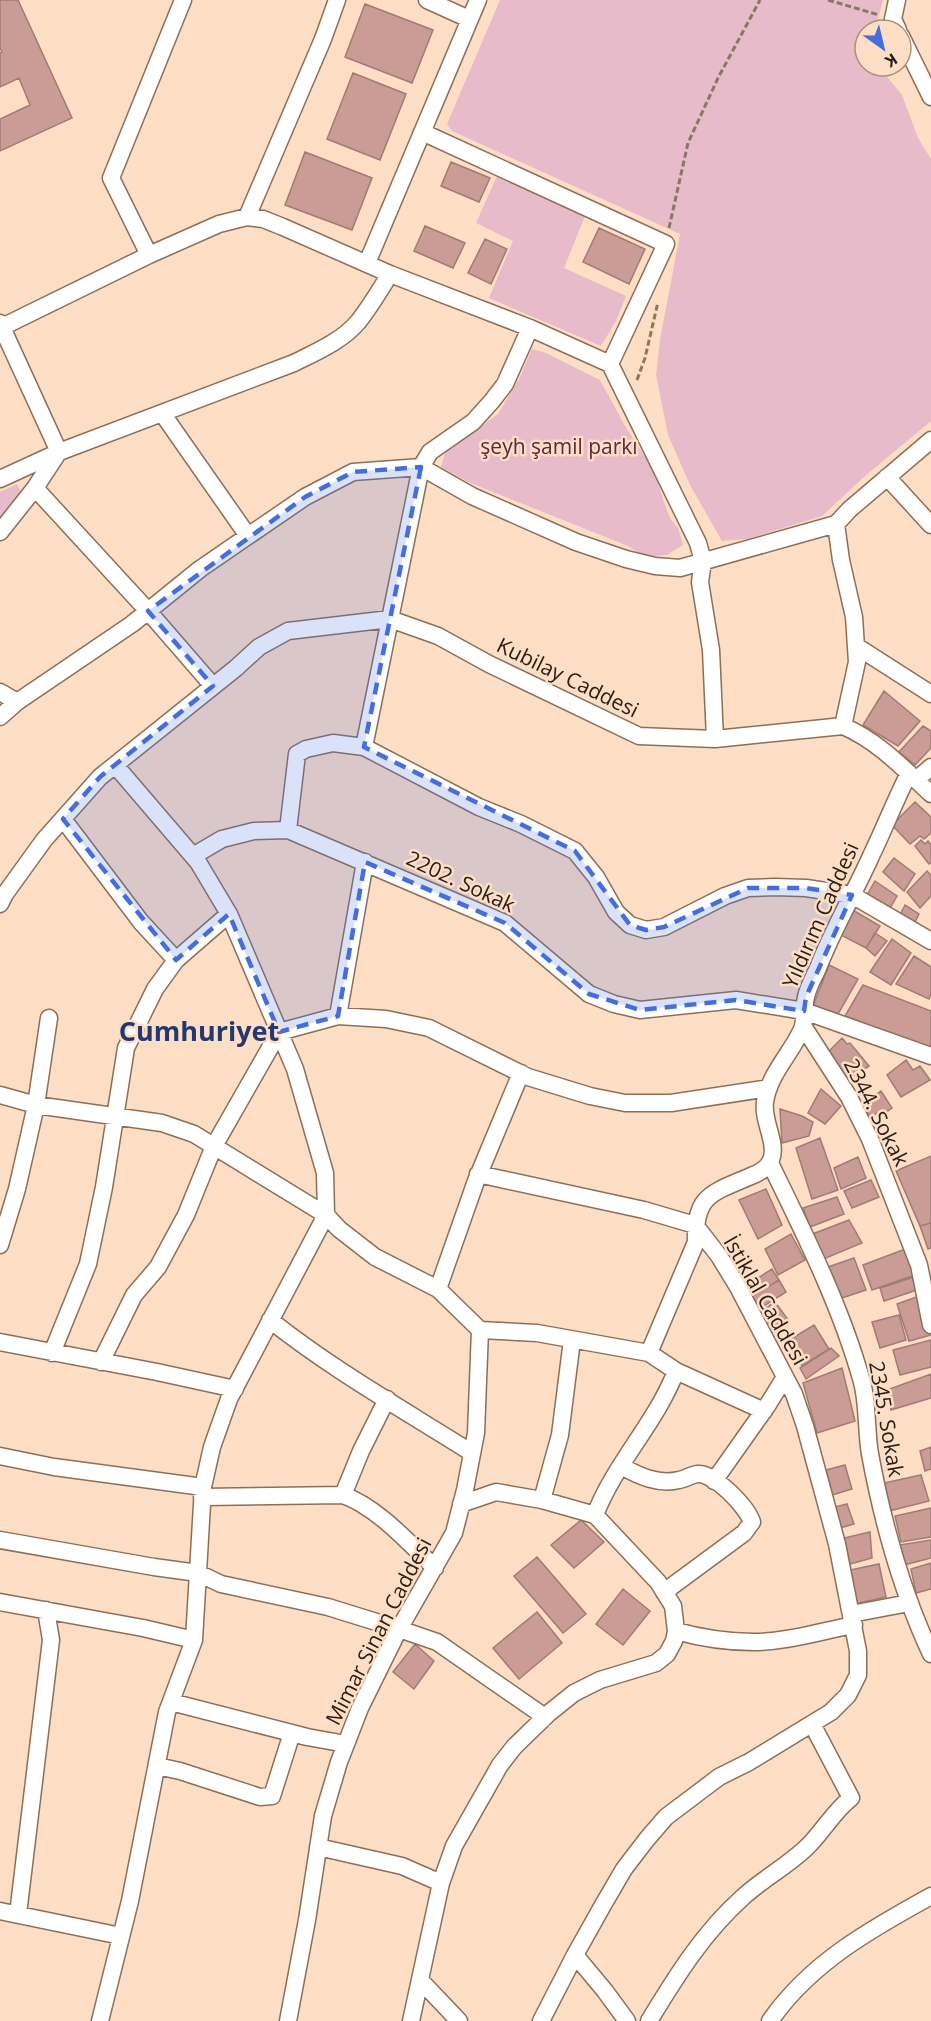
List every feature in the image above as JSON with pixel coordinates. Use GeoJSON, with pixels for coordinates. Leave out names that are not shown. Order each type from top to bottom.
{"type":"FeatureCollection","features":[{"type":"Feature","properties":{"kind":"street"},"geometry":{"type":"LineString","coordinates":[[149,255],[111,178],[183,0]]}},
{"type":"Feature","properties":{"kind":"street"},"geometry":{"type":"LineString","coordinates":[[247,217],[323,39],[337,0]]}},
{"type":"Feature","properties":{"kind":"street"},"geometry":{"type":"LineString","coordinates":[[427,0],[470,19]]}},
{"type":"Feature","properties":{"kind":"street"},"geometry":{"type":"LineString","coordinates":[[367,263],[478,0]]}},
{"type":"Feature","properties":{"kind":"street"},"geometry":{"type":"LineString","coordinates":[[896,18],[897,0]]}},
{"type":"Feature","properties":{"kind":"street"},"geometry":{"type":"LineString","coordinates":[[913,60],[931,97]]}},
{"type":"Feature","properties":{"kind":"street"},"geometry":{"type":"LineString","coordinates":[[422,132],[666,244],[610,364]]}},
{"type":"Feature","properties":{"kind":"street"},"geometry":{"type":"LineString","coordinates":[[59,452],[1,326],[219,224],[247,217],[263,219],[390,274],[530,328],[610,364],[698,543],[703,561],[700,582],[711,650],[715,739]]}},
{"type":"Feature","properties":{"kind":"street"},"geometry":{"type":"LineString","coordinates":[[0,479],[59,452],[294,363],[336,341],[357,323],[390,274]]}},
{"type":"Feature","properties":{"kind":"street"},"geometry":{"type":"LineString","coordinates":[[364,747],[421,467],[430,452],[473,422],[492,401],[505,384],[530,328]]}},
{"type":"Feature","properties":{"kind":"street"},"geometry":{"type":"LineString","coordinates":[[162,412],[248,536]]}},
{"type":"Feature","properties":{"kind":"street"},"geometry":{"type":"LineString","coordinates":[[0,717],[17,702],[132,624],[200,569],[305,497],[353,472],[421,467],[472,495],[576,542],[655,566],[680,567],[836,524],[850,509],[931,440]]}},
{"type":"Feature","properties":{"kind":"street"},"geometry":{"type":"LineString","coordinates":[[0,532],[35,488],[59,452]]}},
{"type":"Feature","properties":{"kind":"street"},"geometry":{"type":"LineString","coordinates":[[887,477],[931,525]]}},
{"type":"Feature","properties":{"kind":"street"},"geometry":{"type":"LineString","coordinates":[[35,488],[148,611],[213,686]]}},
{"type":"Feature","properties":{"kind":"street"},"geometry":{"type":"LineString","coordinates":[[836,524],[841,560],[854,617],[857,662],[843,726],[861,734],[931,794]]}},
{"type":"Feature","properties":{"kind":"street"},"geometry":{"type":"LineString","coordinates":[[0,904],[44,840],[100,777],[259,647],[288,631],[390,619]]}},
{"type":"Feature","properties":{"kind":"street","name":"Kubilay Caddesi"},"geometry":{"type":"LineString","coordinates":[[390,619],[438,636],[489,664],[639,736],[715,739],[843,726]]}},
{"type":"Feature","properties":{"kind":"street"},"geometry":{"type":"LineString","coordinates":[[856,646],[931,694]]}},
{"type":"Feature","properties":{"kind":"street"},"geometry":{"type":"LineString","coordinates":[[0,692],[17,702]]}},
{"type":"Feature","properties":{"kind":"street"},"geometry":{"type":"LineString","coordinates":[[288,830],[297,754],[306,749],[333,743],[364,747],[479,807],[521,824],[575,851],[596,877],[616,912],[630,925],[646,930],[664,927],[725,896],[748,888],[775,886],[852,895],[931,940]]}},
{"type":"Feature","properties":{"kind":"street"},"geometry":{"type":"LineString","coordinates":[[99,2021],[121,1936],[167,1712],[194,1640],[202,1492],[212,1447],[235,1389],[326,1215],[325,1173],[295,1069],[229,914],[193,856],[115,765]]}},
{"type":"Feature","properties":{"kind":"street"},"geometry":{"type":"LineString","coordinates":[[912,776],[931,767]]}},
{"type":"Feature","properties":{"kind":"street","name":"Yıldırım Caddesi"},"geometry":{"type":"LineString","coordinates":[[770,1163],[774,1151],[767,1126],[764,1102],[769,1088],[774,1076],[792,1050],[804,1018],[806,997],[830,937],[912,776]]}},
{"type":"Feature","properties":{"kind":"street"},"geometry":{"type":"LineString","coordinates":[[63,819],[135,915],[176,960]]}},
{"type":"Feature","properties":{"kind":"street","name":"2202. Sokak"},"geometry":{"type":"LineString","coordinates":[[193,856],[222,839],[254,831],[288,830],[505,923],[589,994],[614,1004],[640,1010],[736,1000],[931,1056]]}},
{"type":"Feature","properties":{"kind":"street"},"geometry":{"type":"LineString","coordinates":[[338,1016],[366,862]]}},
{"type":"Feature","properties":{"kind":"street"},"geometry":{"type":"LineString","coordinates":[[52,1353],[88,1264],[104,1187],[126,1048],[155,989],[176,960],[229,914]]}},
{"type":"Feature","properties":{"kind":"street"},"geometry":{"type":"LineString","coordinates":[[101,1362],[134,1295],[158,1267],[186,1215],[214,1146],[279,1032],[338,1016],[386,1019],[429,1028],[521,1073],[590,1096],[626,1103],[671,1103],[769,1088]]}},
{"type":"Feature","properties":{"kind":"street"},"geometry":{"type":"LineString","coordinates":[[0,1245],[17,1189],[36,1105],[49,1018]]}},
{"type":"Feature","properties":{"kind":"street","name":"2344. Sokak"},"geometry":{"type":"LineString","coordinates":[[804,1018],[870,1139],[920,1265],[931,1325]]}},
{"type":"Feature","properties":{"kind":"street"},"geometry":{"type":"LineString","coordinates":[[438,1289],[478,1174],[521,1073]]}},
{"type":"Feature","properties":{"kind":"street"},"geometry":{"type":"LineString","coordinates":[[0,1095],[36,1105],[162,1123],[194,1134],[326,1215],[339,1229],[375,1257],[438,1289],[480,1330],[537,1333],[649,1353],[676,1371],[764,1411]]}},
{"type":"Feature","properties":{"kind":"street"},"geometry":{"type":"LineString","coordinates":[[649,1353],[696,1242],[695,1225],[699,1209],[707,1197],[760,1172],[770,1163]]}},
{"type":"Feature","properties":{"kind":"street","name":"2345. Sokak"},"geometry":{"type":"LineString","coordinates":[[770,1163],[827,1287],[862,1384],[880,1507],[909,1603],[931,1654]]}},
{"type":"Feature","properties":{"kind":"street","name":"İstiklal Caddesi"},"geometry":{"type":"LineString","coordinates":[[478,1174],[644,1210],[695,1225],[719,1256],[738,1287],[794,1394],[816,1464],[837,1544],[858,1651],[858,1675],[848,1695],[831,1712],[749,1762],[719,1777],[666,1817],[647,1839],[624,1869],[541,2021]]}},
{"type":"Feature","properties":{"kind":"street"},"geometry":{"type":"LineString","coordinates":[[270,1320],[298,1342],[472,1453]]}},
{"type":"Feature","properties":{"kind":"street","name":"Mimar Sinan Caddesi"},"geometry":{"type":"LineString","coordinates":[[288,2021],[323,1816],[346,1744],[360,1708],[399,1629],[454,1533],[476,1433],[480,1330]]}},
{"type":"Feature","properties":{"kind":"street"},"geometry":{"type":"LineString","coordinates":[[542,1500],[560,1435],[572,1340]]}},
{"type":"Feature","properties":{"kind":"street"},"geometry":{"type":"LineString","coordinates":[[0,1342],[235,1389]]}},
{"type":"Feature","properties":{"kind":"street"},"geometry":{"type":"LineString","coordinates":[[595,1515],[615,1475],[656,1412],[676,1371]]}},
{"type":"Feature","properties":{"kind":"street"},"geometry":{"type":"LineString","coordinates":[[714,1481],[764,1411],[785,1377]]}},
{"type":"Feature","properties":{"kind":"street"},"geometry":{"type":"LineString","coordinates":[[343,1495],[361,1451],[387,1399]]}},
{"type":"Feature","properties":{"kind":"street"},"geometry":{"type":"LineString","coordinates":[[0,1455],[54,1467],[202,1492],[343,1495],[357,1499],[379,1516],[435,1568]]}},
{"type":"Feature","properties":{"kind":"street"},"geometry":{"type":"LineString","coordinates":[[621,1466],[641,1477],[660,1481],[678,1481],[698,1474],[709,1477],[749,1512],[752,1522],[744,1533],[664,1592]]}},
{"type":"Feature","properties":{"kind":"street"},"geometry":{"type":"LineString","coordinates":[[411,2021],[441,1882],[454,1846],[500,1765],[514,1747],[574,1693],[600,1680],[656,1664],[667,1654],[676,1631],[673,1606],[658,1582],[595,1515],[542,1500],[496,1492],[461,1504]]}},
{"type":"Feature","properties":{"kind":"street"},"geometry":{"type":"LineString","coordinates":[[0,1540],[198,1573],[221,1584],[328,1607],[399,1629],[437,1642],[545,1717]]}},
{"type":"Feature","properties":{"kind":"street"},"geometry":{"type":"LineString","coordinates":[[0,1602],[143,1628],[194,1640]]}},
{"type":"Feature","properties":{"kind":"street"},"geometry":{"type":"LineString","coordinates":[[676,1631],[703,1638],[754,1642],[789,1638],[909,1603]]}},
{"type":"Feature","properties":{"kind":"street"},"geometry":{"type":"LineString","coordinates":[[18,1914],[51,1640],[46,1610]]}},
{"type":"Feature","properties":{"kind":"street"},"geometry":{"type":"LineString","coordinates":[[171,1702],[292,1733],[346,1744]]}},
{"type":"Feature","properties":{"kind":"street"},"geometry":{"type":"LineString","coordinates":[[649,2021],[685,1962],[718,1921],[745,1895],[808,1846],[843,1804],[851,1798],[812,1724]]}},
{"type":"Feature","properties":{"kind":"street"},"geometry":{"type":"LineString","coordinates":[[157,1766],[180,1771],[260,1797],[272,1796],[292,1733]]}},
{"type":"Feature","properties":{"kind":"street"},"geometry":{"type":"LineString","coordinates":[[318,1847],[402,1866],[441,1882]]}},
{"type":"Feature","properties":{"kind":"street"},"geometry":{"type":"LineString","coordinates":[[771,2021],[784,2001],[810,1974],[838,1952],[887,1920],[931,1896]]}},
{"type":"Feature","properties":{"kind":"street"},"geometry":{"type":"LineString","coordinates":[[0,1911],[121,1936]]}},
{"type":"Feature","properties":{"kind":"street"},"geometry":{"type":"LineString","coordinates":[[575,1955],[627,2021]]}},
{"type":"Feature","properties":{"kind":"street"},"geometry":{"type":"LineString","coordinates":[[421,1981],[459,2021]]}},
{"type":"Feature","properties":{"kind":"path"},"geometry":{"type":"LineString","coordinates":[[666,244],[688,143],[718,78],[760,0]]}},
{"type":"Feature","properties":{"kind":"path"},"geometry":{"type":"LineString","coordinates":[[828,0],[879,18]]}},
{"type":"Feature","properties":{"kind":"path"},"geometry":{"type":"LineString","coordinates":[[629,402],[645,358],[658,300]]}},
{"type":"Feature","properties":{"kind":"highlighted area"},"geometry":{"type":"Polygon","coordinates":[[[421,467],[364,747],[575,851],[630,925],[646,930],[664,927],[748,888],[806,888],[852,895],[806,997],[804,1011],[736,1000],[640,1010],[589,994],[505,923],[365,862],[338,1016],[279,1032],[229,914],[176,960],[63,819],[100,777],[213,686],[148,611],[305,497],[353,472],[421,467]]]}},
{"type":"Feature","properties":{"kind":"green space"},"geometry":{"type":"Polygon","coordinates":[[[500,0],[883,0],[878,18],[853,18],[853,78],[888,78],[902,95],[918,138],[931,159],[931,421],[865,476],[822,516],[747,539],[722,541],[690,485],[668,435],[656,375],[660,340],[680,234],[452,131],[447,124],[500,0]]]}},
{"type":"Feature","properties":{"kind":"green space"},"geometry":{"type":"Polygon","coordinates":[[[497,176],[585,216],[564,268],[626,296],[616,321],[601,346],[489,298],[513,241],[476,223],[497,176]]]}},
{"type":"Feature","properties":{"kind":"green space","name":"şeyh şamil parkı"},"geometry":{"type":"Polygon","coordinates":[[[532,349],[546,353],[600,380],[625,426],[655,472],[663,500],[670,518],[678,528],[683,545],[667,555],[645,557],[628,546],[468,482],[441,467],[445,453],[498,414],[519,379],[532,349]]]}},
{"type":"Feature","properties":{"kind":"green space"},"geometry":{"type":"Polygon","coordinates":[[[17,484],[22,495],[0,523],[0,492],[17,484]]]}},
{"type":"Feature","properties":{"kind":"building"},"geometry":{"type":"Polygon","coordinates":[[[0,0],[18,0],[72,118],[0,151],[0,119],[30,105],[19,78],[0,87],[0,53],[2,52],[0,48],[0,0]]]}},
{"type":"Feature","properties":{"kind":"building"},"geometry":{"type":"Polygon","coordinates":[[[365,4],[433,30],[412,83],[345,57],[365,4]]]}},
{"type":"Feature","properties":{"kind":"building"},"geometry":{"type":"Polygon","coordinates":[[[353,73],[406,94],[380,160],[327,139],[353,73]]]}},
{"type":"Feature","properties":{"kind":"building"},"geometry":{"type":"Polygon","coordinates":[[[305,152],[372,178],[352,230],[285,205],[305,152]]]}},
{"type":"Feature","properties":{"kind":"building"},"geometry":{"type":"Polygon","coordinates":[[[451,162],[490,178],[479,202],[441,186],[451,162]]]}},
{"type":"Feature","properties":{"kind":"building"},"geometry":{"type":"Polygon","coordinates":[[[425,226],[465,243],[453,268],[414,251],[425,226]]]}},
{"type":"Feature","properties":{"kind":"building"},"geometry":{"type":"Polygon","coordinates":[[[599,228],[645,249],[629,284],[583,262],[599,228]]]}},
{"type":"Feature","properties":{"kind":"building"},"geometry":{"type":"Polygon","coordinates":[[[485,239],[507,249],[491,284],[468,273],[485,239]]]}},
{"type":"Feature","properties":{"kind":"building"},"geometry":{"type":"Polygon","coordinates":[[[884,691],[920,721],[898,746],[863,725],[884,691]]]}},
{"type":"Feature","properties":{"kind":"building"},"geometry":{"type":"Polygon","coordinates":[[[923,726],[931,731],[931,748],[915,765],[899,752],[923,726]]]}},
{"type":"Feature","properties":{"kind":"building"},"geometry":{"type":"Polygon","coordinates":[[[915,802],[931,817],[931,833],[924,839],[920,836],[910,844],[892,825],[915,802]]]}},
{"type":"Feature","properties":{"kind":"building"},"geometry":{"type":"Polygon","coordinates":[[[921,840],[925,844],[928,841],[931,845],[931,863],[929,864],[915,846],[921,840]]]}},
{"type":"Feature","properties":{"kind":"building"},"geometry":{"type":"Polygon","coordinates":[[[894,858],[915,874],[904,891],[883,872],[894,858]]]}},
{"type":"Feature","properties":{"kind":"building"},"geometry":{"type":"Polygon","coordinates":[[[927,871],[931,875],[931,896],[920,908],[907,892],[927,871]]]}},
{"type":"Feature","properties":{"kind":"building"},"geometry":{"type":"Polygon","coordinates":[[[875,881],[897,896],[889,910],[867,895],[875,881]]]}},
{"type":"Feature","properties":{"kind":"building"},"geometry":{"type":"Polygon","coordinates":[[[905,905],[919,914],[912,928],[898,919],[905,905]]]}},
{"type":"Feature","properties":{"kind":"building"},"geometry":{"type":"Polygon","coordinates":[[[851,909],[880,926],[866,948],[839,934],[851,909]]]}},
{"type":"Feature","properties":{"kind":"building"},"geometry":{"type":"Polygon","coordinates":[[[875,933],[887,941],[875,956],[866,948],[875,933]]]}},
{"type":"Feature","properties":{"kind":"building"},"geometry":{"type":"Polygon","coordinates":[[[892,939],[911,953],[891,985],[870,972],[892,939]]]}},
{"type":"Feature","properties":{"kind":"building"},"geometry":{"type":"Polygon","coordinates":[[[914,956],[931,967],[929,999],[896,984],[914,956]]]}},
{"type":"Feature","properties":{"kind":"building"},"geometry":{"type":"Polygon","coordinates":[[[829,965],[858,979],[838,1014],[813,1006],[829,965]]]}},
{"type":"Feature","properties":{"kind":"building"},"geometry":{"type":"Polygon","coordinates":[[[863,985],[931,1011],[931,1048],[845,1016],[863,985]]]}},
{"type":"Feature","properties":{"kind":"building"},"geometry":{"type":"Polygon","coordinates":[[[842,1038],[847,1044],[850,1043],[869,1066],[846,1081],[828,1052],[842,1038]]]}},
{"type":"Feature","properties":{"kind":"building"},"geometry":{"type":"Polygon","coordinates":[[[906,1060],[913,1070],[920,1066],[930,1080],[901,1097],[887,1075],[906,1060]]]}},
{"type":"Feature","properties":{"kind":"building"},"geometry":{"type":"Polygon","coordinates":[[[821,1089],[841,1106],[825,1124],[808,1113],[821,1089]]]}},
{"type":"Feature","properties":{"kind":"building"},"geometry":{"type":"Polygon","coordinates":[[[881,1091],[892,1108],[882,1115],[879,1111],[871,1118],[862,1105],[881,1091]]]}},
{"type":"Feature","properties":{"kind":"building"},"geometry":{"type":"Polygon","coordinates":[[[780,1109],[813,1122],[809,1136],[782,1143],[780,1109]]]}},
{"type":"Feature","properties":{"kind":"building"},"geometry":{"type":"Polygon","coordinates":[[[820,1138],[838,1190],[812,1199],[796,1148],[820,1138]]]}},
{"type":"Feature","properties":{"kind":"building"},"geometry":{"type":"Polygon","coordinates":[[[931,1156],[931,1223],[920,1226],[896,1171],[931,1156]]]}},
{"type":"Feature","properties":{"kind":"building"},"geometry":{"type":"Polygon","coordinates":[[[858,1157],[866,1178],[841,1189],[834,1168],[858,1157]]]}},
{"type":"Feature","properties":{"kind":"building"},"geometry":{"type":"Polygon","coordinates":[[[871,1180],[879,1197],[852,1208],[844,1191],[871,1180]]]}},
{"type":"Feature","properties":{"kind":"building"},"geometry":{"type":"Polygon","coordinates":[[[766,1189],[782,1225],[758,1239],[739,1200],[766,1189]]]}},
{"type":"Feature","properties":{"kind":"building"},"geometry":{"type":"Polygon","coordinates":[[[837,1197],[844,1214],[810,1227],[803,1208],[837,1197]]]}},
{"type":"Feature","properties":{"kind":"building"},"geometry":{"type":"Polygon","coordinates":[[[849,1220],[862,1243],[821,1260],[810,1235],[849,1220]]]}},
{"type":"Feature","properties":{"kind":"building"},"geometry":{"type":"Polygon","coordinates":[[[931,1223],[931,1248],[928,1249],[920,1226],[931,1223]]]}},
{"type":"Feature","properties":{"kind":"building"},"geometry":{"type":"Polygon","coordinates":[[[791,1234],[805,1260],[778,1275],[765,1249],[791,1234]]]}},
{"type":"Feature","properties":{"kind":"building"},"geometry":{"type":"Polygon","coordinates":[[[908,1248],[918,1274],[872,1290],[863,1265],[908,1248]]]}},
{"type":"Feature","properties":{"kind":"building"},"geometry":{"type":"Polygon","coordinates":[[[854,1258],[866,1290],[839,1299],[828,1267],[854,1258]]]}},
{"type":"Feature","properties":{"kind":"building"},"geometry":{"type":"Polygon","coordinates":[[[772,1269],[779,1280],[750,1298],[744,1287],[772,1269]]]}},
{"type":"Feature","properties":{"kind":"building"},"geometry":{"type":"Polygon","coordinates":[[[917,1276],[920,1289],[884,1301],[880,1288],[917,1276]]]}},
{"type":"Feature","properties":{"kind":"building"},"geometry":{"type":"Polygon","coordinates":[[[779,1280],[786,1292],[759,1309],[751,1297],[779,1280]]]}},
{"type":"Feature","properties":{"kind":"building"},"geometry":{"type":"Polygon","coordinates":[[[922,1295],[931,1335],[909,1341],[897,1304],[922,1295]]]}},
{"type":"Feature","properties":{"kind":"building"},"geometry":{"type":"Polygon","coordinates":[[[775,1302],[789,1321],[771,1333],[757,1314],[775,1302]]]}},
{"type":"Feature","properties":{"kind":"building"},"geometry":{"type":"Polygon","coordinates":[[[899,1315],[906,1340],[880,1348],[872,1322],[899,1315]]]}},
{"type":"Feature","properties":{"kind":"building"},"geometry":{"type":"Polygon","coordinates":[[[814,1325],[829,1349],[802,1366],[786,1342],[814,1325]]]}},
{"type":"Feature","properties":{"kind":"building"},"geometry":{"type":"Polygon","coordinates":[[[931,1340],[931,1367],[900,1375],[893,1350],[931,1340]]]}},
{"type":"Feature","properties":{"kind":"building"},"geometry":{"type":"Polygon","coordinates":[[[831,1348],[839,1356],[806,1379],[800,1368],[831,1348]]]}},
{"type":"Feature","properties":{"kind":"building"},"geometry":{"type":"Polygon","coordinates":[[[842,1368],[855,1421],[817,1433],[803,1383],[842,1368]]]}},
{"type":"Feature","properties":{"kind":"building"},"geometry":{"type":"Polygon","coordinates":[[[931,1374],[931,1398],[891,1410],[887,1390],[931,1374]]]}},
{"type":"Feature","properties":{"kind":"building"},"geometry":{"type":"Polygon","coordinates":[[[931,1447],[931,1469],[925,1471],[920,1451],[931,1447]]]}},
{"type":"Feature","properties":{"kind":"building"},"geometry":{"type":"Polygon","coordinates":[[[845,1465],[852,1489],[832,1495],[826,1470],[845,1465]]]}},
{"type":"Feature","properties":{"kind":"building"},"geometry":{"type":"Polygon","coordinates":[[[921,1475],[929,1501],[889,1511],[884,1483],[921,1475]]]}},
{"type":"Feature","properties":{"kind":"building"},"geometry":{"type":"Polygon","coordinates":[[[847,1504],[854,1524],[840,1528],[835,1507],[847,1504]]]}},
{"type":"Feature","properties":{"kind":"building"},"geometry":{"type":"Polygon","coordinates":[[[931,1508],[931,1537],[901,1542],[895,1516],[931,1508]]]}},
{"type":"Feature","properties":{"kind":"building"},"geometry":{"type":"Polygon","coordinates":[[[581,1520],[604,1542],[574,1568],[551,1545],[581,1520]]]}},
{"type":"Feature","properties":{"kind":"building"},"geometry":{"type":"Polygon","coordinates":[[[870,1532],[872,1558],[850,1564],[844,1538],[870,1532]]]}},
{"type":"Feature","properties":{"kind":"building"},"geometry":{"type":"Polygon","coordinates":[[[931,1540],[931,1558],[904,1565],[899,1545],[931,1540]]]}},
{"type":"Feature","properties":{"kind":"building"},"geometry":{"type":"Polygon","coordinates":[[[537,1557],[586,1614],[563,1633],[514,1576],[537,1557]]]}},
{"type":"Feature","properties":{"kind":"building"},"geometry":{"type":"Polygon","coordinates":[[[931,1563],[931,1589],[916,1593],[911,1569],[931,1563]]]}},
{"type":"Feature","properties":{"kind":"building"},"geometry":{"type":"Polygon","coordinates":[[[879,1564],[886,1597],[855,1604],[850,1570],[879,1564]]]}},
{"type":"Feature","properties":{"kind":"building"},"geometry":{"type":"Polygon","coordinates":[[[623,1589],[650,1611],[623,1645],[596,1624],[623,1589]]]}},
{"type":"Feature","properties":{"kind":"building"},"geometry":{"type":"Polygon","coordinates":[[[537,1612],[562,1643],[519,1679],[493,1648],[537,1612]]]}},
{"type":"Feature","properties":{"kind":"building"},"geometry":{"type":"Polygon","coordinates":[[[415,1644],[434,1661],[414,1689],[393,1672],[415,1644]]]}},
{"type":"Feature","properties":{"kind":"district","name":"Cumhuriyet"},"geometry":{"type":"Point","coordinates":[199,1030]}}]}
